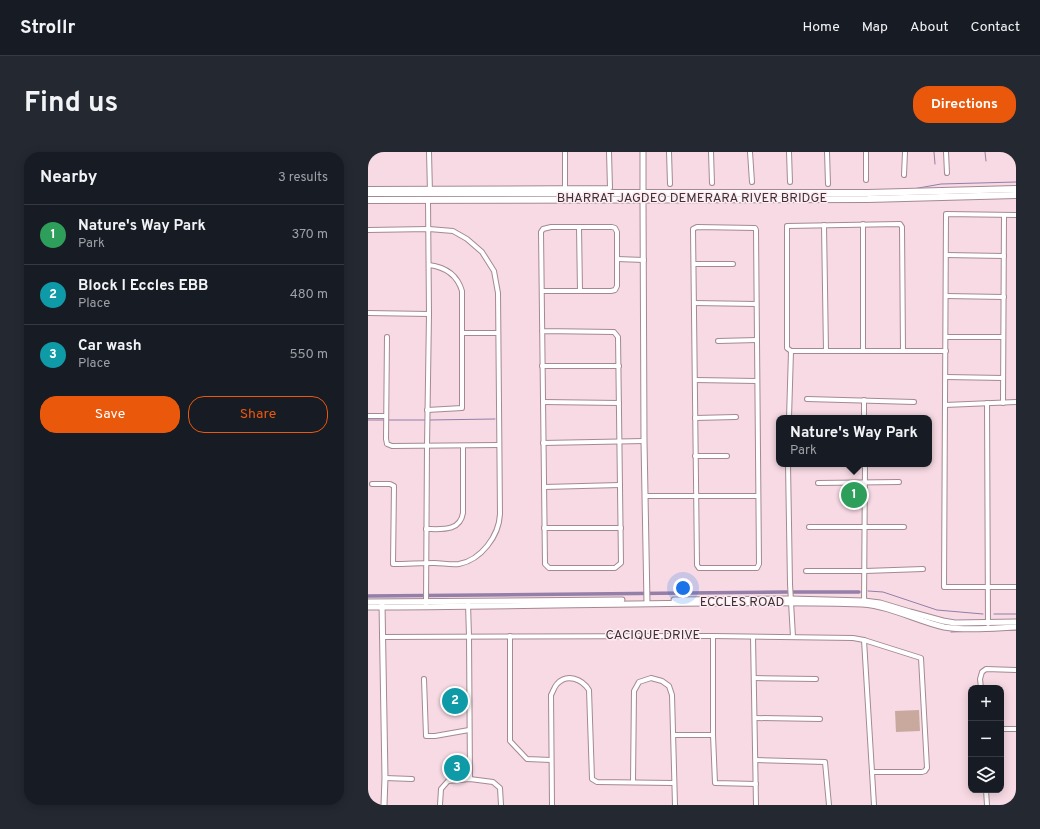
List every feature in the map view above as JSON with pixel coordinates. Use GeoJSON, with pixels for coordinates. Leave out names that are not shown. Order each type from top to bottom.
{"type":"FeatureCollection","features":[{"type":"Feature","properties":{"kind":"main road","name":"BHARRAT JAGDEO DEMERARA RIVER BRIDGE"},"geometry":{"type":"LineString","coordinates":[[368,193],[430,191],[868,193],[1016,189]]}},
{"type":"Feature","properties":{"kind":"main road","name":"BHARRAT JAGDEO DEMERARA RIVER BRIDGE"},"geometry":{"type":"LineString","coordinates":[[368,200],[428,200],[643,193],[868,199],[1016,195]]}},
{"type":"Feature","properties":{"kind":"street"},"geometry":{"type":"LineString","coordinates":[[429,152],[430,191]]}},
{"type":"Feature","properties":{"kind":"street"},"geometry":{"type":"LineString","coordinates":[[565,152],[565,188]]}},
{"type":"Feature","properties":{"kind":"street"},"geometry":{"type":"LineString","coordinates":[[368,189],[430,191],[610,188],[610,152]]}},
{"type":"Feature","properties":{"kind":"street"},"geometry":{"type":"LineString","coordinates":[[643,152],[644,441],[647,602]]}},
{"type":"Feature","properties":{"kind":"street"},"geometry":{"type":"LineString","coordinates":[[669,152],[670,184]]}},
{"type":"Feature","properties":{"kind":"street"},"geometry":{"type":"LineString","coordinates":[[711,152],[712,183]]}},
{"type":"Feature","properties":{"kind":"street"},"geometry":{"type":"LineString","coordinates":[[750,152],[752,182]]}},
{"type":"Feature","properties":{"kind":"street"},"geometry":{"type":"LineString","coordinates":[[789,152],[790,182]]}},
{"type":"Feature","properties":{"kind":"street"},"geometry":{"type":"LineString","coordinates":[[827,152],[828,184]]}},
{"type":"Feature","properties":{"kind":"street"},"geometry":{"type":"LineString","coordinates":[[866,152],[866,180]]}},
{"type":"Feature","properties":{"kind":"street"},"geometry":{"type":"LineString","coordinates":[[904,175],[905,152]]}},
{"type":"Feature","properties":{"kind":"street"},"geometry":{"type":"LineString","coordinates":[[946,152],[947,173]]}},
{"type":"Feature","properties":{"kind":"street"},"geometry":{"type":"LineString","coordinates":[[426,604],[429,314],[428,200]]}},
{"type":"Feature","properties":{"kind":"street"},"geometry":{"type":"LineString","coordinates":[[1016,215],[946,214],[944,587],[1016,588]]}},
{"type":"Feature","properties":{"kind":"street"},"geometry":{"type":"LineString","coordinates":[[1003,402],[1004,215]]}},
{"type":"Feature","properties":{"kind":"street"},"geometry":{"type":"LineString","coordinates":[[863,224],[863,351]]}},
{"type":"Feature","properties":{"kind":"street"},"geometry":{"type":"LineString","coordinates":[[903,351],[902,227],[900,224],[788,226],[786,228],[787,348],[791,351],[826,351],[863,351],[903,351],[946,351]]}},
{"type":"Feature","properties":{"kind":"street"},"geometry":{"type":"LineString","coordinates":[[824,225],[826,351]]}},
{"type":"Feature","properties":{"kind":"street"},"geometry":{"type":"LineString","coordinates":[[542,291],[615,290],[617,286],[617,232],[615,228],[551,227],[543,228],[541,232],[542,366],[545,564],[549,568],[615,568],[621,564],[618,337],[614,332],[542,331]]}},
{"type":"Feature","properties":{"kind":"street"},"geometry":{"type":"LineString","coordinates":[[579,227],[580,291]]}},
{"type":"Feature","properties":{"kind":"street"},"geometry":{"type":"LineString","coordinates":[[694,228],[755,228],[759,564],[757,568],[700,568],[697,566],[694,264],[694,228]]}},
{"type":"Feature","properties":{"kind":"street"},"geometry":{"type":"LineString","coordinates":[[368,230],[444,229],[453,231],[482,252],[490,262],[494,271],[497,285],[500,520],[490,543],[481,553],[463,563],[394,564],[394,486],[392,484],[372,484]]}},
{"type":"Feature","properties":{"kind":"street"},"geometry":{"type":"LineString","coordinates":[[946,255],[1004,256]]}},
{"type":"Feature","properties":{"kind":"street"},"geometry":{"type":"LineString","coordinates":[[617,259],[644,260]]}},
{"type":"Feature","properties":{"kind":"street"},"geometry":{"type":"LineString","coordinates":[[694,264],[733,264]]}},
{"type":"Feature","properties":{"kind":"street"},"geometry":{"type":"LineString","coordinates":[[428,410],[462,408],[462,299],[460,285],[446,270],[429,265]]}},
{"type":"Feature","properties":{"kind":"street"},"geometry":{"type":"LineString","coordinates":[[946,296],[1004,297]]}},
{"type":"Feature","properties":{"kind":"street"},"geometry":{"type":"LineString","coordinates":[[694,303],[756,304]]}},
{"type":"Feature","properties":{"kind":"street"},"geometry":{"type":"LineString","coordinates":[[368,313],[429,314]]}},
{"type":"Feature","properties":{"kind":"street"},"geometry":{"type":"LineString","coordinates":[[462,333],[498,333]]}},
{"type":"Feature","properties":{"kind":"street"},"geometry":{"type":"LineString","coordinates":[[946,336],[1003,337]]}},
{"type":"Feature","properties":{"kind":"street"},"geometry":{"type":"LineString","coordinates":[[387,337],[387,444],[392,446],[499,445]]}},
{"type":"Feature","properties":{"kind":"street"},"geometry":{"type":"LineString","coordinates":[[718,341],[757,340]]}},
{"type":"Feature","properties":{"kind":"street"},"geometry":{"type":"LineString","coordinates":[[788,415],[791,351]]}},
{"type":"Feature","properties":{"kind":"street"},"geometry":{"type":"LineString","coordinates":[[542,366],[619,366]]}},
{"type":"Feature","properties":{"kind":"street"},"geometry":{"type":"LineString","coordinates":[[946,378],[1003,378]]}},
{"type":"Feature","properties":{"kind":"street"},"geometry":{"type":"LineString","coordinates":[[695,380],[757,381]]}},
{"type":"Feature","properties":{"kind":"street"},"geometry":{"type":"LineString","coordinates":[[807,399],[914,402]]}},
{"type":"Feature","properties":{"kind":"street"},"geometry":{"type":"LineString","coordinates":[[864,400],[864,415]]}},
{"type":"Feature","properties":{"kind":"street"},"geometry":{"type":"LineString","coordinates":[[543,402],[619,403]]}},
{"type":"Feature","properties":{"kind":"street"},"geometry":{"type":"LineString","coordinates":[[945,405],[1016,402]]}},
{"type":"Feature","properties":{"kind":"street"},"geometry":{"type":"LineString","coordinates":[[987,403],[988,626]]}},
{"type":"Feature","properties":{"kind":"street"},"geometry":{"type":"LineString","coordinates":[[368,416],[386,416]]}},
{"type":"Feature","properties":{"kind":"street"},"geometry":{"type":"LineString","coordinates":[[695,418],[736,417]]}},
{"type":"Feature","properties":{"kind":"street"},"geometry":{"type":"LineString","coordinates":[[543,443],[644,441]]}},
{"type":"Feature","properties":{"kind":"street"},"geometry":{"type":"LineString","coordinates":[[426,529],[450,529],[461,520],[463,513],[463,446]]}},
{"type":"Feature","properties":{"kind":"street"},"geometry":{"type":"LineString","coordinates":[[696,456],[727,456]]}},
{"type":"Feature","properties":{"kind":"street"},"geometry":{"type":"LineString","coordinates":[[788,467],[790,601],[793,637]]}},
{"type":"Feature","properties":{"kind":"street"},"geometry":{"type":"LineString","coordinates":[[864,603],[865,467]]}},
{"type":"Feature","properties":{"kind":"street"},"geometry":{"type":"LineString","coordinates":[[818,483],[899,482]]}},
{"type":"Feature","properties":{"kind":"street"},"geometry":{"type":"LineString","coordinates":[[544,487],[620,485]]}},
{"type":"Feature","properties":{"kind":"street"},"geometry":{"type":"LineString","coordinates":[[646,496],[758,496]]}},
{"type":"Feature","properties":{"kind":"street"},"geometry":{"type":"LineString","coordinates":[[809,527],[904,527]]}},
{"type":"Feature","properties":{"kind":"street"},"geometry":{"type":"LineString","coordinates":[[544,528],[621,528]]}},
{"type":"Feature","properties":{"kind":"street"},"geometry":{"type":"LineString","coordinates":[[806,571],[923,569]]}},
{"type":"Feature","properties":{"kind":"street","name":"ECCLES ROAD"},"geometry":{"type":"LineString","coordinates":[[368,602],[382,604],[790,601],[880,603],[943,621],[988,626],[1016,627]]}},
{"type":"Feature","properties":{"kind":"street"},"geometry":{"type":"LineString","coordinates":[[382,604],[385,778],[384,805]]}},
{"type":"Feature","properties":{"kind":"street","name":"ECCLES ROAD"},"geometry":{"type":"LineString","coordinates":[[368,607],[382,604]]}},
{"type":"Feature","properties":{"kind":"street"},"geometry":{"type":"LineString","coordinates":[[468,604],[470,779]]}},
{"type":"Feature","properties":{"kind":"street","name":"ECCLES ROAD"},"geometry":{"type":"LineString","coordinates":[[988,626],[1016,622]]}},
{"type":"Feature","properties":{"kind":"street"},"geometry":{"type":"LineString","coordinates":[[510,636],[510,741],[527,759],[551,760]]}},
{"type":"Feature","properties":{"kind":"street"},"geometry":{"type":"LineString","coordinates":[[713,636],[713,735],[715,783],[756,784]]}},
{"type":"Feature","properties":{"kind":"street","name":"CACIQUE DRIVE"},"geometry":{"type":"LineString","coordinates":[[382,637],[713,636],[853,638],[864,640],[921,658],[926,771],[872,772]]}},
{"type":"Feature","properties":{"kind":"street"},"geometry":{"type":"LineString","coordinates":[[753,637],[756,805]]}},
{"type":"Feature","properties":{"kind":"street"},"geometry":{"type":"LineString","coordinates":[[864,640],[874,805]]}},
{"type":"Feature","properties":{"kind":"street"},"geometry":{"type":"LineString","coordinates":[[981,685],[980,679],[982,672],[986,669],[1016,670]]}},
{"type":"Feature","properties":{"kind":"street"},"geometry":{"type":"LineString","coordinates":[[552,805],[551,695],[558,684],[568,678],[578,679],[590,690],[592,779],[597,782],[673,783]]}},
{"type":"Feature","properties":{"kind":"street"},"geometry":{"type":"LineString","coordinates":[[633,782],[634,690],[639,682],[652,678],[662,681],[668,686],[672,695],[674,735],[673,783],[675,805]]}},
{"type":"Feature","properties":{"kind":"street"},"geometry":{"type":"LineString","coordinates":[[754,678],[816,679]]}},
{"type":"Feature","properties":{"kind":"street"},"geometry":{"type":"LineString","coordinates":[[424,679],[426,736],[435,736],[470,730]]}},
{"type":"Feature","properties":{"kind":"street"},"geometry":{"type":"LineString","coordinates":[[755,718],[820,719]]}},
{"type":"Feature","properties":{"kind":"street"},"geometry":{"type":"LineString","coordinates":[[1004,729],[1016,729]]}},
{"type":"Feature","properties":{"kind":"street"},"geometry":{"type":"LineString","coordinates":[[674,735],[713,735]]}},
{"type":"Feature","properties":{"kind":"street"},"geometry":{"type":"LineString","coordinates":[[756,760],[825,762],[829,805]]}},
{"type":"Feature","properties":{"kind":"street"},"geometry":{"type":"LineString","coordinates":[[385,778],[412,779]]}},
{"type":"Feature","properties":{"kind":"street"},"geometry":{"type":"LineString","coordinates":[[440,805],[441,789],[448,781],[470,779],[493,782],[500,788],[501,805]]}},
{"type":"Feature","properties":{"kind":"street"},"geometry":{"type":"LineString","coordinates":[[986,793],[987,805]]}},
{"type":"Feature","properties":{"kind":"shaded area"},"geometry":{"type":"Polygon","coordinates":[[[919,710],[920,731],[896,732],[895,711],[919,710]]]}},
{"type":"Feature","properties":{"kind":"waterway"},"geometry":{"type":"LineString","coordinates":[[934,152],[935,164]]}},
{"type":"Feature","properties":{"kind":"waterway"},"geometry":{"type":"LineString","coordinates":[[985,152],[986,161]]}},
{"type":"Feature","properties":{"kind":"waterway"},"geometry":{"type":"LineString","coordinates":[[913,189],[941,184],[1016,182]]}},
{"type":"Feature","properties":{"kind":"waterway"},"geometry":{"type":"LineString","coordinates":[[368,196],[423,196]]}},
{"type":"Feature","properties":{"kind":"waterway"},"geometry":{"type":"LineString","coordinates":[[440,196],[597,197]]}},
{"type":"Feature","properties":{"kind":"waterway"},"geometry":{"type":"LineString","coordinates":[[786,196],[823,196]]}},
{"type":"Feature","properties":{"kind":"waterway"},"geometry":{"type":"LineString","coordinates":[[429,420],[495,419]]}},
{"type":"Feature","properties":{"kind":"waterway"},"geometry":{"type":"LineString","coordinates":[[368,420],[383,420]]}},
{"type":"Feature","properties":{"kind":"waterway"},"geometry":{"type":"LineString","coordinates":[[388,420],[426,420]]}},
{"type":"Feature","properties":{"kind":"waterway"},"geometry":{"type":"LineString","coordinates":[[868,591],[883,592],[937,610],[983,614]]}},
{"type":"Feature","properties":{"kind":"waterway"},"geometry":{"type":"LineString","coordinates":[[368,596],[787,592]]}},
{"type":"Feature","properties":{"kind":"waterway"},"geometry":{"type":"LineString","coordinates":[[792,592],[859,592]]}},
{"type":"Feature","properties":{"kind":"waterway"},"geometry":{"type":"LineString","coordinates":[[994,614],[1016,614]]}},
{"type":"Feature","properties":{"kind":"waterway"},"geometry":{"type":"LineString","coordinates":[[982,631],[1016,630]]}},
{"type":"Feature","properties":{"kind":"waterway"},"geometry":{"type":"LineString","coordinates":[[951,632],[978,631]]}},
{"type":"Feature","properties":{"kind":"place","name":"Nature's Way Park"},"geometry":{"type":"Point","coordinates":[854,495]}},
{"type":"Feature","properties":{"kind":"place","name":"Block I Eccles EBB"},"geometry":{"type":"Point","coordinates":[455,701]}},
{"type":"Feature","properties":{"kind":"place","name":"Car wash"},"geometry":{"type":"Point","coordinates":[457,768]}}]}
